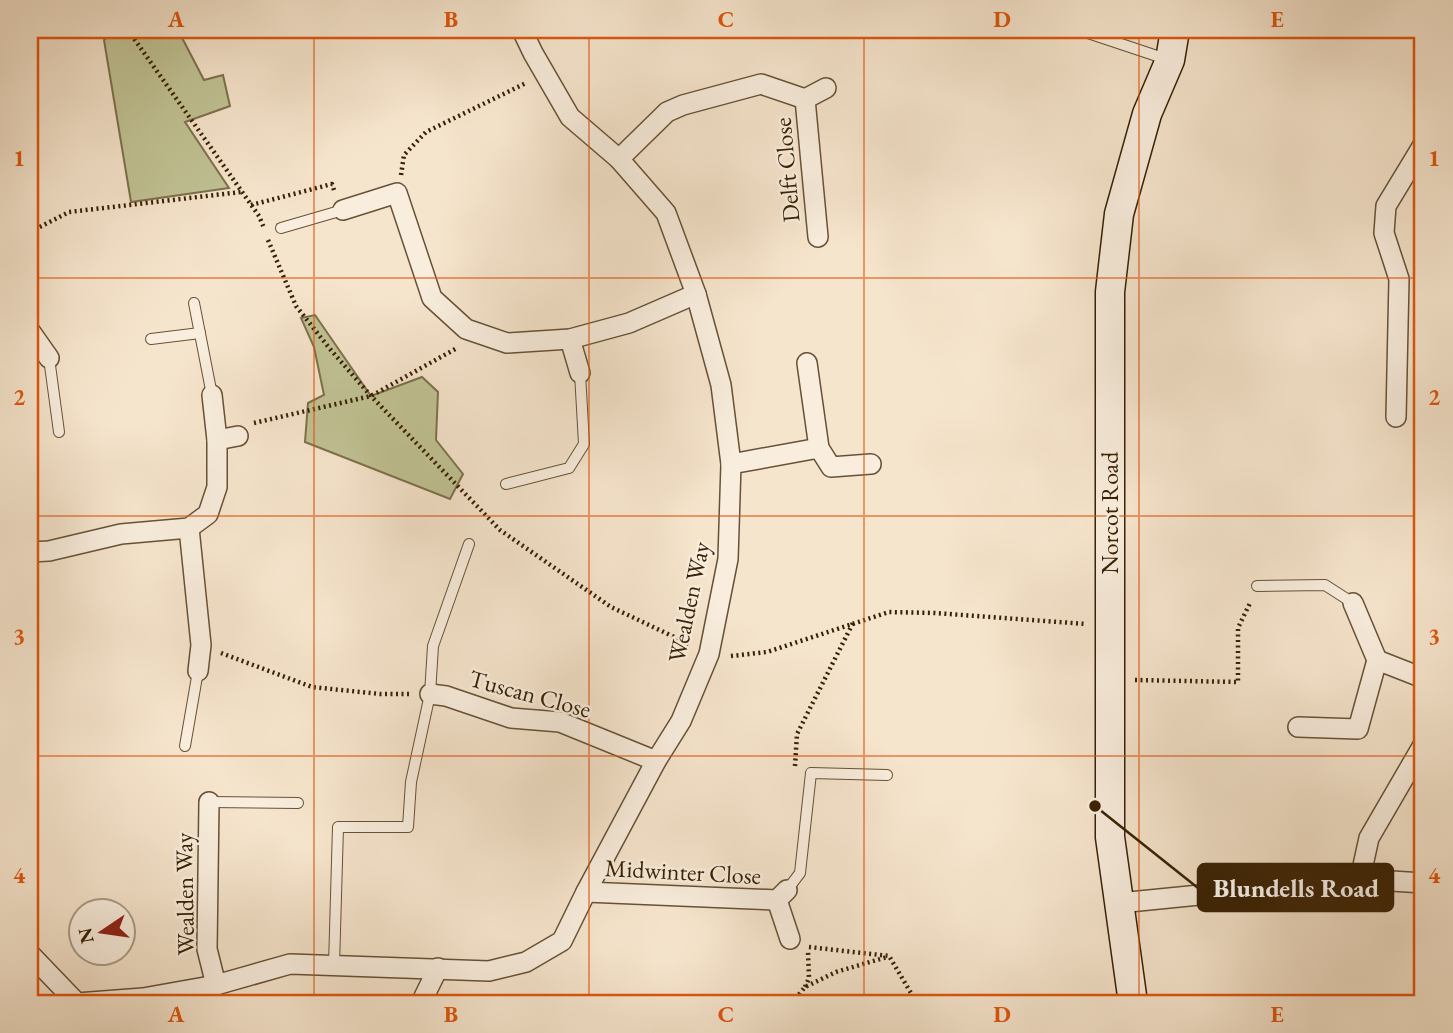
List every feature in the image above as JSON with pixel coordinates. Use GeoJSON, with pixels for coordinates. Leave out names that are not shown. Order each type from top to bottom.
{"type":"FeatureCollection","features":[{"type":"Feature","properties":{"kind":"street","name":"Wealden Way"},"geometry":{"type":"LineString","coordinates":[[30,954],[77,1003],[144,998],[216,985],[290,964],[489,971],[526,962],[562,941],[656,761],[681,721],[709,654],[728,559],[731,464],[721,385],[696,294],[666,213],[619,159],[570,117],[522,30]]}},
{"type":"Feature","properties":{"kind":"street","name":"Norcot Road"},"geometry":{"type":"LineString","coordinates":[[1133,1003],[1110,837],[1110,292],[1119,214],[1147,114],[1170,60],[1175,30]]}},
{"type":"Feature","properties":{"kind":"street","name":"Delft Close"},"geometry":{"type":"LineString","coordinates":[[619,159],[667,112],[683,105],[761,84],[805,99],[826,88]]}},
{"type":"Feature","properties":{"kind":"street","name":"Delft Close"},"geometry":{"type":"LineString","coordinates":[[805,99],[818,237]]}},
{"type":"Feature","properties":{"kind":"street"},"geometry":{"type":"LineString","coordinates":[[1396,417],[1399,279],[1384,233],[1386,206],[1423,145]]}},
{"type":"Feature","properties":{"kind":"street"},"geometry":{"type":"LineString","coordinates":[[343,210],[397,193],[432,298],[466,329],[507,343],[570,339],[629,323],[696,294]]}},
{"type":"Feature","properties":{"kind":"street"},"geometry":{"type":"LineString","coordinates":[[30,331],[49,358]]}},
{"type":"Feature","properties":{"kind":"street"},"geometry":{"type":"LineString","coordinates":[[570,339],[580,373]]}},
{"type":"Feature","properties":{"kind":"street"},"geometry":{"type":"LineString","coordinates":[[807,363],[819,448],[831,467],[872,464]]}},
{"type":"Feature","properties":{"kind":"street"},"geometry":{"type":"LineString","coordinates":[[30,552],[49,551],[121,534],[190,528],[208,514],[217,487],[217,440],[212,395]]}},
{"type":"Feature","properties":{"kind":"street"},"geometry":{"type":"LineString","coordinates":[[217,440],[238,436]]}},
{"type":"Feature","properties":{"kind":"street"},"geometry":{"type":"LineString","coordinates":[[731,464],[819,448]]}},
{"type":"Feature","properties":{"kind":"street"},"geometry":{"type":"LineString","coordinates":[[190,528],[201,645],[198,671]]}},
{"type":"Feature","properties":{"kind":"street"},"geometry":{"type":"LineString","coordinates":[[1298,727],[1358,729],[1377,660],[1353,603]]}},
{"type":"Feature","properties":{"kind":"street"},"geometry":{"type":"LineString","coordinates":[[1377,660],[1423,678]]}},
{"type":"Feature","properties":{"kind":"street","name":"Tuscan Close"},"geometry":{"type":"LineString","coordinates":[[430,694],[446,696],[511,718],[560,722],[656,761]]}},
{"type":"Feature","properties":{"kind":"street"},"geometry":{"type":"LineString","coordinates":[[1360,879],[1369,838],[1423,745]]}},
{"type":"Feature","properties":{"kind":"street","name":"Wealden Way"},"geometry":{"type":"LineString","coordinates":[[209,802],[206,949],[216,985]]}},
{"type":"Feature","properties":{"kind":"street"},"geometry":{"type":"LineString","coordinates":[[1119,903],[1360,879],[1423,883]]}},
{"type":"Feature","properties":{"kind":"street","name":"Midwinter Close"},"geometry":{"type":"LineString","coordinates":[[586,892],[782,895],[790,939]]}},
{"type":"Feature","properties":{"kind":"street"},"geometry":{"type":"LineString","coordinates":[[421,1003],[438,968]]}},
{"type":"Feature","properties":{"kind":"lane"},"geometry":{"type":"LineString","coordinates":[[1079,30],[1170,60]]}},
{"type":"Feature","properties":{"kind":"lane"},"geometry":{"type":"LineString","coordinates":[[281,228],[343,210]]}},
{"type":"Feature","properties":{"kind":"lane"},"geometry":{"type":"LineString","coordinates":[[194,303],[212,395]]}},
{"type":"Feature","properties":{"kind":"lane"},"geometry":{"type":"LineString","coordinates":[[151,339],[200,333]]}},
{"type":"Feature","properties":{"kind":"lane"},"geometry":{"type":"LineString","coordinates":[[49,358],[59,432]]}},
{"type":"Feature","properties":{"kind":"lane"},"geometry":{"type":"LineString","coordinates":[[506,484],[569,468],[584,444],[580,373]]}},
{"type":"Feature","properties":{"kind":"lane"},"geometry":{"type":"LineString","coordinates":[[334,965],[338,827],[408,827],[411,782],[430,694],[433,646],[469,544]]}},
{"type":"Feature","properties":{"kind":"lane"},"geometry":{"type":"LineString","coordinates":[[1258,586],[1325,585],[1353,603]]}},
{"type":"Feature","properties":{"kind":"lane"},"geometry":{"type":"LineString","coordinates":[[185,746],[198,671]]}},
{"type":"Feature","properties":{"kind":"lane"},"geometry":{"type":"LineString","coordinates":[[782,895],[800,873],[811,773],[887,775]]}},
{"type":"Feature","properties":{"kind":"lane"},"geometry":{"type":"LineString","coordinates":[[209,802],[298,803]]}},
{"type":"Feature","properties":{"kind":"path"},"geometry":{"type":"LineString","coordinates":[[397,193],[404,155],[426,132],[545,74]]}},
{"type":"Feature","properties":{"kind":"path"},"geometry":{"type":"LineString","coordinates":[[251,205],[332,184],[343,210]]}},
{"type":"Feature","properties":{"kind":"path"},"geometry":{"type":"LineString","coordinates":[[30,232],[69,212],[242,192]]}},
{"type":"Feature","properties":{"kind":"path"},"geometry":{"type":"LineString","coordinates":[[238,436],[250,424],[371,396],[458,348],[466,329]]}},
{"type":"Feature","properties":{"kind":"path"},"geometry":{"type":"LineString","coordinates":[[1110,680],[1238,682],[1238,628],[1258,586]]}},
{"type":"Feature","properties":{"kind":"path"},"geometry":{"type":"LineString","coordinates":[[794,773],[797,734],[854,623]]}},
{"type":"Feature","properties":{"kind":"path"},"geometry":{"type":"LineString","coordinates":[[201,645],[312,687],[380,694],[430,694]]}},
{"type":"Feature","properties":{"kind":"path"},"geometry":{"type":"LineString","coordinates":[[790,939],[808,947],[889,956]]}},
{"type":"Feature","properties":{"kind":"path"},"geometry":{"type":"LineString","coordinates":[[793,1003],[809,978],[808,947]]}},
{"type":"Feature","properties":{"kind":"path"},"geometry":{"type":"LineString","coordinates":[[805,987],[836,972],[889,956]]}},
{"type":"Feature","properties":{"kind":"path"},"geometry":{"type":"LineString","coordinates":[[889,956],[917,1003]]}},
{"type":"Feature","properties":{"kind":"green space"},"geometry":{"type":"Polygon","coordinates":[[[115,30],[178,30],[204,80],[223,75],[230,106],[185,122],[229,188],[131,202],[104,40],[115,30]]]}},
{"type":"Feature","properties":{"kind":"green space"},"geometry":{"type":"Polygon","coordinates":[[[315,315],[371,396],[422,377],[438,392],[436,440],[463,474],[450,499],[305,442],[308,403],[324,395],[314,347],[301,318],[315,315]]]}},
{"type":"Feature","properties":{"kind":"place","name":"Blundells Road"},"geometry":{"type":"Point","coordinates":[1095,806]}}]}
